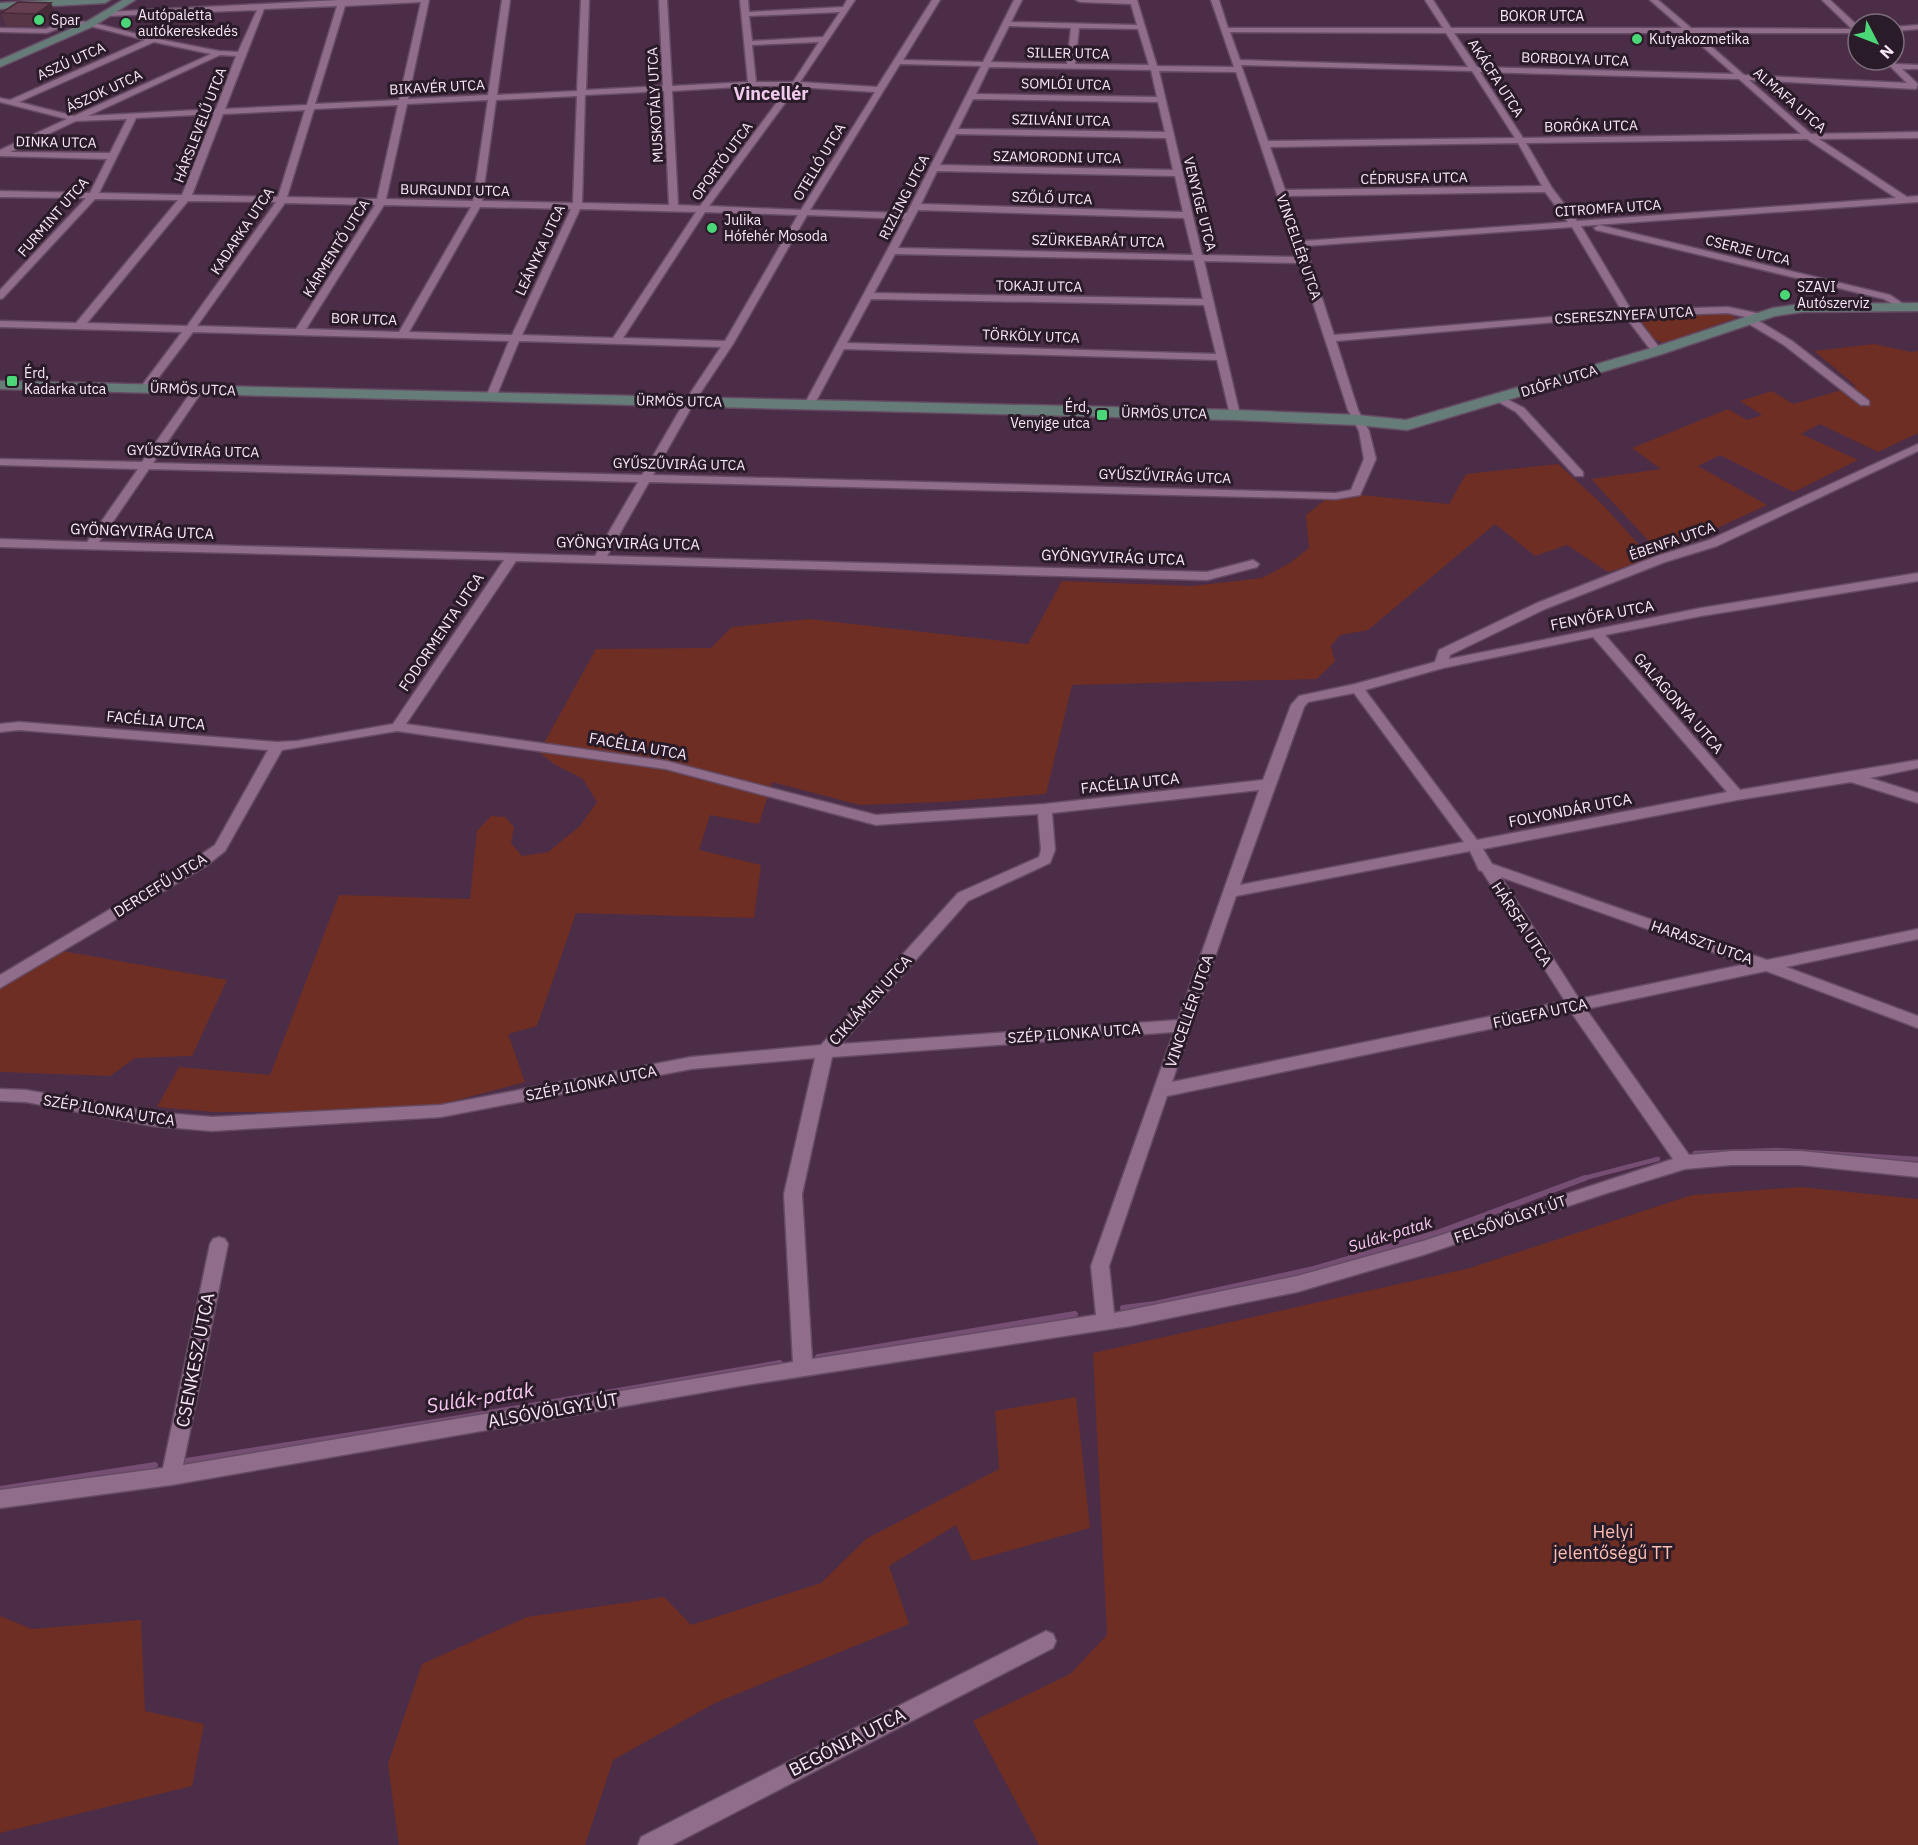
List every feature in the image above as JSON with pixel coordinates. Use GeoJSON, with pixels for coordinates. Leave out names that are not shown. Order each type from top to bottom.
{"type":"FeatureCollection","features":[{"type":"Feature","properties":{"kind":"street"},"geometry":{"type":"LineString","coordinates":[[0,6],[105,0]]}},
{"type":"Feature","properties":{"kind":"street"},"geometry":{"type":"LineString","coordinates":[[0,64],[90,24],[130,0]]}},
{"type":"Feature","properties":{"kind":"street"},"geometry":{"type":"LineString","coordinates":[[110,12],[423,0]]}},
{"type":"Feature","properties":{"kind":"street","name":"KÁRMENTŐ UTCA"},"geometry":{"type":"LineString","coordinates":[[300,331],[381,203],[404,102],[423,0]]}},
{"type":"Feature","properties":{"kind":"street"},"geometry":{"type":"LineString","coordinates":[[403,334],[477,204],[507,0]]}},
{"type":"Feature","properties":{"kind":"street","name":"LEÁNYKA UTCA"},"geometry":{"type":"LineString","coordinates":[[491,397],[516,337],[577,206],[585,0]]}},
{"type":"Feature","properties":{"kind":"street","name":"MUSKOTÁLY UTCA"},"geometry":{"type":"LineString","coordinates":[[663,0],[674,208]]}},
{"type":"Feature","properties":{"kind":"street"},"geometry":{"type":"LineString","coordinates":[[744,0],[752,84]]}},
{"type":"Feature","properties":{"kind":"street","name":"OPORTÓ UTCA"},"geometry":{"type":"LineString","coordinates":[[617,339],[702,210],[795,84],[851,0]]}},
{"type":"Feature","properties":{"kind":"street","name":"OTELLÓ UTCA"},"geometry":{"type":"LineString","coordinates":[[600,558],[648,478],[690,401],[728,344],[804,212],[936,0]]}},
{"type":"Feature","properties":{"kind":"street","name":"RIZLING UTCA"},"geometry":{"type":"LineString","coordinates":[[809,405],[869,296],[1018,0]]}},
{"type":"Feature","properties":{"kind":"street"},"geometry":{"type":"LineString","coordinates":[[1080,0],[1134,1]]}},
{"type":"Feature","properties":{"kind":"street"},"geometry":{"type":"LineString","coordinates":[[1216,0],[1221,0]]}},
{"type":"Feature","properties":{"kind":"street","name":"VINCELLÉR UTCA"},"geometry":{"type":"LineString","coordinates":[[1216,0],[1357,420],[1364,430],[1370,459],[1356,493]]}},
{"type":"Feature","properties":{"kind":"street","name":"AKÁCFA UTCA"},"geometry":{"type":"LineString","coordinates":[[1429,0],[1521,141],[1548,189],[1580,224],[1628,314],[1657,351]]}},
{"type":"Feature","properties":{"kind":"street","name":"ALMAFA UTCA"},"geometry":{"type":"LineString","coordinates":[[1654,0],[1807,135],[1918,208]]}},
{"type":"Feature","properties":{"kind":"street"},"geometry":{"type":"LineString","coordinates":[[1826,0],[1846,19]]}},
{"type":"Feature","properties":{"kind":"street","name":"VENYIGE UTCA"},"geometry":{"type":"LineString","coordinates":[[1134,1],[1154,68],[1235,415]]}},
{"type":"Feature","properties":{"kind":"street"},"geometry":{"type":"LineString","coordinates":[[89,2],[110,5],[110,12]]}},
{"type":"Feature","properties":{"kind":"street","name":"KADARKA UTCA"},"geometry":{"type":"LineString","coordinates":[[145,388],[282,200],[343,2]]}},
{"type":"Feature","properties":{"kind":"street","name":"HÁRSLEVELŰ UTCA"},"geometry":{"type":"LineString","coordinates":[[80,325],[189,193],[241,54],[261,8]]}},
{"type":"Feature","properties":{"kind":"street"},"geometry":{"type":"LineString","coordinates":[[747,14],[846,9]]}},
{"type":"Feature","properties":{"kind":"street"},"geometry":{"type":"LineString","coordinates":[[0,30],[45,31],[66,23],[90,24],[153,40],[219,53],[241,54]]}},
{"type":"Feature","properties":{"kind":"street"},"geometry":{"type":"LineString","coordinates":[[1007,24],[1141,27]]}},
{"type":"Feature","properties":{"kind":"street"},"geometry":{"type":"LineString","coordinates":[[1071,66],[1075,26]]}},
{"type":"Feature","properties":{"kind":"street","name":"BOKOR UTCA"},"geometry":{"type":"LineString","coordinates":[[1226,30],[1846,31]]}},
{"type":"Feature","properties":{"kind":"street"},"geometry":{"type":"LineString","coordinates":[[749,43],[824,39]]}},
{"type":"Feature","properties":{"kind":"street","name":"ASZÚ UTCA"},"geometry":{"type":"LineString","coordinates":[[0,108],[153,40]]}},
{"type":"Feature","properties":{"kind":"street","name":"ÁSZOK UTCA"},"geometry":{"type":"LineString","coordinates":[[0,154],[219,53]]}},
{"type":"Feature","properties":{"kind":"street","name":"SILLER UTCA"},"geometry":{"type":"LineString","coordinates":[[897,62],[1154,68],[1238,66]]}},
{"type":"Feature","properties":{"kind":"street","name":"BORBOLYA UTCA"},"geometry":{"type":"LineString","coordinates":[[1238,66],[1474,69],[1915,84]]}},
{"type":"Feature","properties":{"kind":"street"},"geometry":{"type":"LineString","coordinates":[[1901,72],[1915,84]]}},
{"type":"Feature","properties":{"kind":"street","name":"BIKAVÉR UTCA"},"geometry":{"type":"LineString","coordinates":[[0,100],[75,119],[752,84],[795,84],[879,90]]}},
{"type":"Feature","properties":{"kind":"street","name":"SOMLÓI UTCA"},"geometry":{"type":"LineString","coordinates":[[971,96],[1160,100]]}},
{"type":"Feature","properties":{"kind":"street","name":"FURMINT UTCA"},"geometry":{"type":"LineString","coordinates":[[0,296],[93,196],[132,117]]}},
{"type":"Feature","properties":{"kind":"street","name":"SZILVÁNI UTCA"},"geometry":{"type":"LineString","coordinates":[[953,131],[1169,135]]}},
{"type":"Feature","properties":{"kind":"street","name":"BORÓKA UTCA"},"geometry":{"type":"LineString","coordinates":[[1265,144],[1918,135]]}},
{"type":"Feature","properties":{"kind":"street","name":"DINKA UTCA"},"geometry":{"type":"LineString","coordinates":[[0,154],[112,156]]}},
{"type":"Feature","properties":{"kind":"street","name":"SZAMORODNI UTCA"},"geometry":{"type":"LineString","coordinates":[[934,168],[1179,172]]}},
{"type":"Feature","properties":{"kind":"street","name":"CÉDRUSFA UTCA"},"geometry":{"type":"LineString","coordinates":[[1280,194],[1548,189]]}},
{"type":"Feature","properties":{"kind":"street","name":"BURGUNDI UTCA"},"geometry":{"type":"LineString","coordinates":[[0,194],[702,210],[912,212]]}},
{"type":"Feature","properties":{"kind":"street","name":"CITROMFA UTCA"},"geometry":{"type":"LineString","coordinates":[[1299,244],[1918,199]]}},
{"type":"Feature","properties":{"kind":"street","name":"SZŐLŐ UTCA"},"geometry":{"type":"LineString","coordinates":[[912,212],[1188,215]]}},
{"type":"Feature","properties":{"kind":"street","name":"CSERJE UTCA"},"geometry":{"type":"LineString","coordinates":[[1580,224],[1887,297],[1903,307]]}},
{"type":"Feature","properties":{"kind":"street","name":"SZÜRKEBARÁT UTCA"},"geometry":{"type":"LineString","coordinates":[[891,251],[1304,260]]}},
{"type":"Feature","properties":{"kind":"street","name":"TOKAJI UTCA"},"geometry":{"type":"LineString","coordinates":[[869,296],[1209,302]]}},
{"type":"Feature","properties":{"kind":"street","name":"CSERESZNYEFA UTCA"},"geometry":{"type":"LineString","coordinates":[[1329,338],[1628,314],[1728,310],[1753,317],[1802,308],[1918,307]]}},
{"type":"Feature","properties":{"kind":"street"},"geometry":{"type":"LineString","coordinates":[[1753,317],[1865,403]]}},
{"type":"Feature","properties":{"kind":"street","name":"DIÓFA UTCA"},"geometry":{"type":"LineString","coordinates":[[1357,420],[1407,425],[1657,351],[1753,317]]}},
{"type":"Feature","properties":{"kind":"street","name":"BOR UTCA"},"geometry":{"type":"LineString","coordinates":[[0,324],[617,339],[728,344]]}},
{"type":"Feature","properties":{"kind":"street","name":"TÖRKÖLY UTCA"},"geometry":{"type":"LineString","coordinates":[[842,346],[1220,357]]}},
{"type":"Feature","properties":{"kind":"street","name":"ÜRMÖS UTCA"},"geometry":{"type":"LineString","coordinates":[[0,385],[1235,415],[1357,420]]}},
{"type":"Feature","properties":{"kind":"street"},"geometry":{"type":"LineString","coordinates":[[90,546],[198,390]]}},
{"type":"Feature","properties":{"kind":"street"},"geometry":{"type":"LineString","coordinates":[[1501,399],[1520,410],[1579,474]]}},
{"type":"Feature","properties":{"kind":"street","name":"ÉBENFA UTCA"},"geometry":{"type":"LineString","coordinates":[[1441,664],[1444,653],[1541,606],[1661,559],[1713,543],[1918,447]]}},
{"type":"Feature","properties":{"kind":"street","name":"GYŰSZŰVIRÁG UTCA"},"geometry":{"type":"LineString","coordinates":[[0,462],[1336,496],[1356,493]]}},
{"type":"Feature","properties":{"kind":"street","name":"GYÖNGYVIRÁG UTCA"},"geometry":{"type":"LineString","coordinates":[[0,543],[1207,576],[1253,564]]}},
{"type":"Feature","properties":{"kind":"street","name":"FODORMENTA UTCA"},"geometry":{"type":"LineString","coordinates":[[397,727],[512,557]]}},
{"type":"Feature","properties":{"kind":"street","name":"FENYŐFA UTCA"},"geometry":{"type":"LineString","coordinates":[[1298,705],[1304,699],[1357,688],[1441,664],[1701,612],[1918,577]]}},
{"type":"Feature","properties":{"kind":"street","name":"GALAGONYA UTCA"},"geometry":{"type":"LineString","coordinates":[[1596,633],[1737,795]]}},
{"type":"Feature","properties":{"kind":"street","name":"HÁRSFA UTCA"},"geometry":{"type":"LineString","coordinates":[[1357,688],[1473,845],[1484,866],[1575,1005],[1685,1162]]}},
{"type":"Feature","properties":{"kind":"street","name":"VINCELLÉR UTCA"},"geometry":{"type":"LineString","coordinates":[[1106,1321],[1100,1266],[1268,784],[1298,705]]}},
{"type":"Feature","properties":{"kind":"street","name":"FACÉLIA UTCA"},"geometry":{"type":"LineString","coordinates":[[0,728],[19,726],[297,746],[397,727],[666,765],[876,819],[1045,809],[1268,784]]}},
{"type":"Feature","properties":{"kind":"street","name":"DERCEFŰ UTCA"},"geometry":{"type":"LineString","coordinates":[[0,982],[201,862],[220,848],[277,746]]}},
{"type":"Feature","properties":{"kind":"street","name":"FOLYONDÁR UTCA"},"geometry":{"type":"LineString","coordinates":[[1230,892],[1737,795],[1918,764]]}},
{"type":"Feature","properties":{"kind":"street"},"geometry":{"type":"LineString","coordinates":[[1852,777],[1918,798]]}},
{"type":"Feature","properties":{"kind":"street","name":"CIKLÁMEN UTCA"},"geometry":{"type":"LineString","coordinates":[[803,1369],[793,1194],[825,1051],[963,897],[1045,860],[1048,850],[1045,809]]}},
{"type":"Feature","properties":{"kind":"street","name":"HARASZT UTCA"},"geometry":{"type":"LineString","coordinates":[[1484,866],[1768,966],[1918,1022]]}},
{"type":"Feature","properties":{"kind":"street","name":"FÜGEFA UTCA"},"geometry":{"type":"LineString","coordinates":[[1161,1091],[1918,934]]}},
{"type":"Feature","properties":{"kind":"street","name":"SZÉP ILONKA UTCA"},"geometry":{"type":"LineString","coordinates":[[0,1095],[26,1096],[153,1119],[223,1123],[441,1111],[691,1063],[1184,1024]]}},
{"type":"Feature","properties":{"kind":"street","name":"FELSŐVÖLGYI ÚT"},"geometry":{"type":"LineString","coordinates":[[1106,1321],[1297,1284],[1423,1248],[1603,1187],[1685,1162],[1731,1158],[1801,1158],[1918,1170]]}},
{"type":"Feature","properties":{"kind":"street","name":"CSENKESZ UTCA"},"geometry":{"type":"LineString","coordinates":[[171,1476],[219,1244]]}},
{"type":"Feature","properties":{"kind":"street","name":"ALSÓVÖLGYI ÚT"},"geometry":{"type":"LineString","coordinates":[[0,1499],[171,1476],[803,1369],[1106,1321]]}},
{"type":"Feature","properties":{"kind":"street","name":"BEGÓNIA UTCA"},"geometry":{"type":"LineString","coordinates":[[649,1845],[1046,1641]]}},
{"type":"Feature","properties":{"kind":"green space"},"geometry":{"type":"Polygon","coordinates":[[[1730,313],[1736,318],[1664,343],[1653,339],[1639,320],[1640,317],[1667,318],[1676,315],[1730,313]]]}},
{"type":"Feature","properties":{"kind":"green space"},"geometry":{"type":"Polygon","coordinates":[[[1874,344],[1911,352],[1918,351],[1918,433],[1878,452],[1820,424],[1801,434],[1858,460],[1794,492],[1720,455],[1698,466],[1767,505],[1661,554],[1591,479],[1661,469],[1632,448],[1728,409],[1747,420],[1762,415],[1740,401],[1772,391],[1793,404],[1856,386],[1814,351],[1874,344]]]}},
{"type":"Feature","properties":{"kind":"green space"},"geometry":{"type":"Polygon","coordinates":[[[1558,464],[1602,504],[1652,559],[1608,572],[1567,545],[1535,556],[1495,524],[1368,630],[1340,635],[1331,646],[1335,661],[1317,679],[1072,685],[1046,794],[860,805],[772,782],[759,824],[710,815],[699,850],[761,865],[754,918],[576,913],[537,1026],[508,1034],[525,1082],[439,1105],[280,1112],[214,1112],[157,1107],[179,1067],[270,1075],[339,895],[470,899],[477,831],[491,816],[505,817],[514,827],[511,843],[522,856],[548,852],[580,826],[597,802],[583,779],[554,764],[539,752],[596,649],[711,648],[732,627],[809,619],[1028,644],[1062,581],[1192,586],[1262,578],[1290,563],[1309,548],[1306,515],[1325,500],[1361,495],[1449,504],[1466,474],[1558,464]]]}},
{"type":"Feature","properties":{"kind":"green space"},"geometry":{"type":"Polygon","coordinates":[[[45,948],[227,980],[192,1056],[135,1058],[110,1076],[0,1072],[0,975],[45,948]]]}},
{"type":"Feature","properties":{"kind":"green space","name":"Helyi jelentőségű TT"},"geometry":{"type":"Polygon","coordinates":[[[1801,1187],[1918,1199],[1918,1845],[1039,1845],[973,1721],[1070,1674],[1107,1635],[1093,1353],[1470,1268],[1692,1195],[1801,1187]]]}},
{"type":"Feature","properties":{"kind":"green space"},"geometry":{"type":"Polygon","coordinates":[[[1076,1397],[1090,1528],[972,1561],[956,1525],[889,1566],[909,1624],[715,1703],[613,1760],[585,1845],[399,1845],[388,1764],[422,1664],[527,1617],[664,1597],[691,1625],[821,1583],[866,1539],[999,1469],[995,1411],[1076,1397]]]}},
{"type":"Feature","properties":{"kind":"green space"},"geometry":{"type":"Polygon","coordinates":[[[0,1616],[32,1629],[141,1620],[145,1711],[204,1724],[192,1786],[0,1833],[0,1616]]]}},
{"type":"Feature","properties":{"kind":"building"},"geometry":{"type":"Polygon","coordinates":[[[18,2],[51,3],[36,14],[1,13],[18,2]]]}},
{"type":"Feature","properties":{"kind":"waterway","name":"Sulák-patak"},"geometry":{"type":"LineString","coordinates":[[1695,1153],[1777,1150],[1918,1159]]}},
{"type":"Feature","properties":{"kind":"waterway","name":"Sulák-patak"},"geometry":{"type":"LineString","coordinates":[[1581,1179],[1658,1159]]}},
{"type":"Feature","properties":{"kind":"waterway","name":"Sulák-patak"},"geometry":{"type":"LineString","coordinates":[[1123,1308],[1155,1304],[1314,1269],[1437,1233],[1585,1178]]}},
{"type":"Feature","properties":{"kind":"waterway","name":"Sulák-patak"},"geometry":{"type":"LineString","coordinates":[[818,1357],[1075,1314]]}},
{"type":"Feature","properties":{"kind":"waterway","name":"Sulák-patak"},"geometry":{"type":"LineString","coordinates":[[186,1461],[460,1418],[780,1363]]}},
{"type":"Feature","properties":{"kind":"waterway"},"geometry":{"type":"LineString","coordinates":[[0,1489],[155,1465]]}},
{"type":"Feature","properties":{"kind":"place","name":"Spar"},"geometry":{"type":"Point","coordinates":[39,20]}},
{"type":"Feature","properties":{"kind":"place","name":"Autópaletta autókereskedés"},"geometry":{"type":"Point","coordinates":[126,23]}},
{"type":"Feature","properties":{"kind":"place","name":"Kutyakozmetika"},"geometry":{"type":"Point","coordinates":[1637,39]}},
{"type":"Feature","properties":{"kind":"place","name":"Julika Hófehér Mosoda"},"geometry":{"type":"Point","coordinates":[712,228]}},
{"type":"Feature","properties":{"kind":"place","name":"SZAVI Autószerviz"},"geometry":{"type":"Point","coordinates":[1785,295]}},
{"type":"Feature","properties":{"kind":"place","name":"Érd, Kadarka utca"},"geometry":{"type":"Point","coordinates":[12,381]}},
{"type":"Feature","properties":{"kind":"place","name":"Érd, Venyige utca"},"geometry":{"type":"Point","coordinates":[1102,415]}},
{"type":"Feature","properties":{"kind":"district","name":"Vincellér"},"geometry":{"type":"Point","coordinates":[771,93]}}]}
